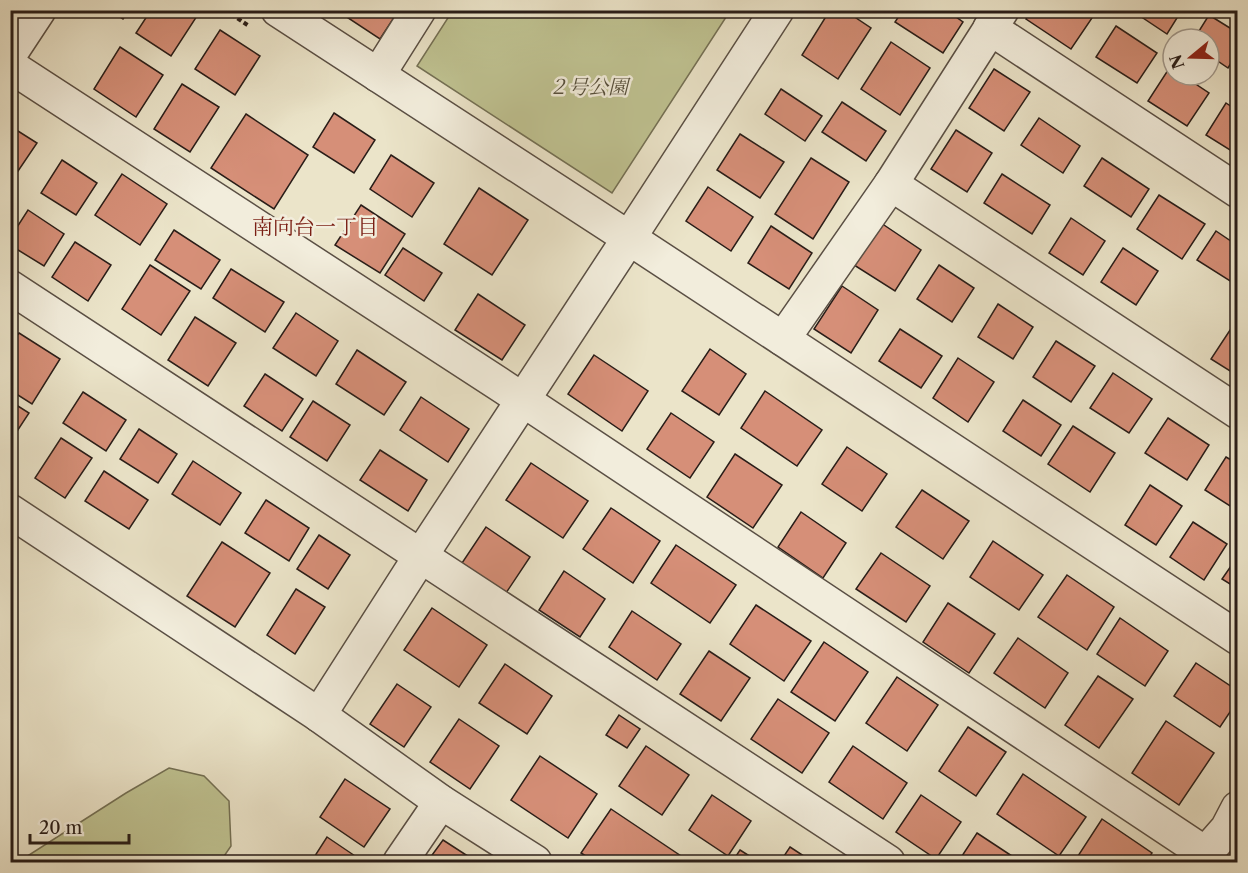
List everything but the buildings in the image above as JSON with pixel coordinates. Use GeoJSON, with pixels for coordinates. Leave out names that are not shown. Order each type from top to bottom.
{"type":"FeatureCollection","features":[{"type":"Feature","properties":{"kind":"street"},"geometry":{"type":"LineString","coordinates":[[10,54],[39,10]]}},
{"type":"Feature","properties":{"kind":"street"},"geometry":{"type":"LineString","coordinates":[[278,10],[1238,638]]}},
{"type":"Feature","properties":{"kind":"street"},"geometry":{"type":"LineString","coordinates":[[378,75],[419,10]]}},
{"type":"Feature","properties":{"kind":"street"},"geometry":{"type":"LineString","coordinates":[[319,715],[777,10]]}},
{"type":"Feature","properties":{"kind":"street"},"geometry":{"type":"LineString","coordinates":[[783,339],[891,184],[996,19],[1238,191]]}},
{"type":"Feature","properties":{"kind":"street"},"geometry":{"type":"LineString","coordinates":[[10,66],[523,400],[1202,858],[1227,829],[1238,808]]}},
{"type":"Feature","properties":{"kind":"street"},"geometry":{"type":"LineString","coordinates":[[891,184],[1238,412]]}},
{"type":"Feature","properties":{"kind":"street"},"geometry":{"type":"LineString","coordinates":[[10,287],[888,862]]}},
{"type":"Feature","properties":{"kind":"street"},"geometry":{"type":"LineString","coordinates":[[10,511],[319,715],[441,802],[535,862]]}},
{"type":"Feature","properties":{"kind":"street"},"geometry":{"type":"LineString","coordinates":[[400,862],[441,802]]}},
{"type":"Feature","properties":{"kind":"green space","name":"２号公園"},"geometry":{"type":"Polygon","coordinates":[[[453,10],[730,11],[612,193],[417,66],[453,10]]]}},
{"type":"Feature","properties":{"kind":"green space"},"geometry":{"type":"Polygon","coordinates":[[[169,768],[204,776],[229,801],[231,846],[220,862],[18,862],[126,793],[169,768]]]}},
{"type":"Feature","properties":{"kind":"district","name":"南向台一丁目"},"geometry":{"type":"Point","coordinates":[315,226]}}]}
